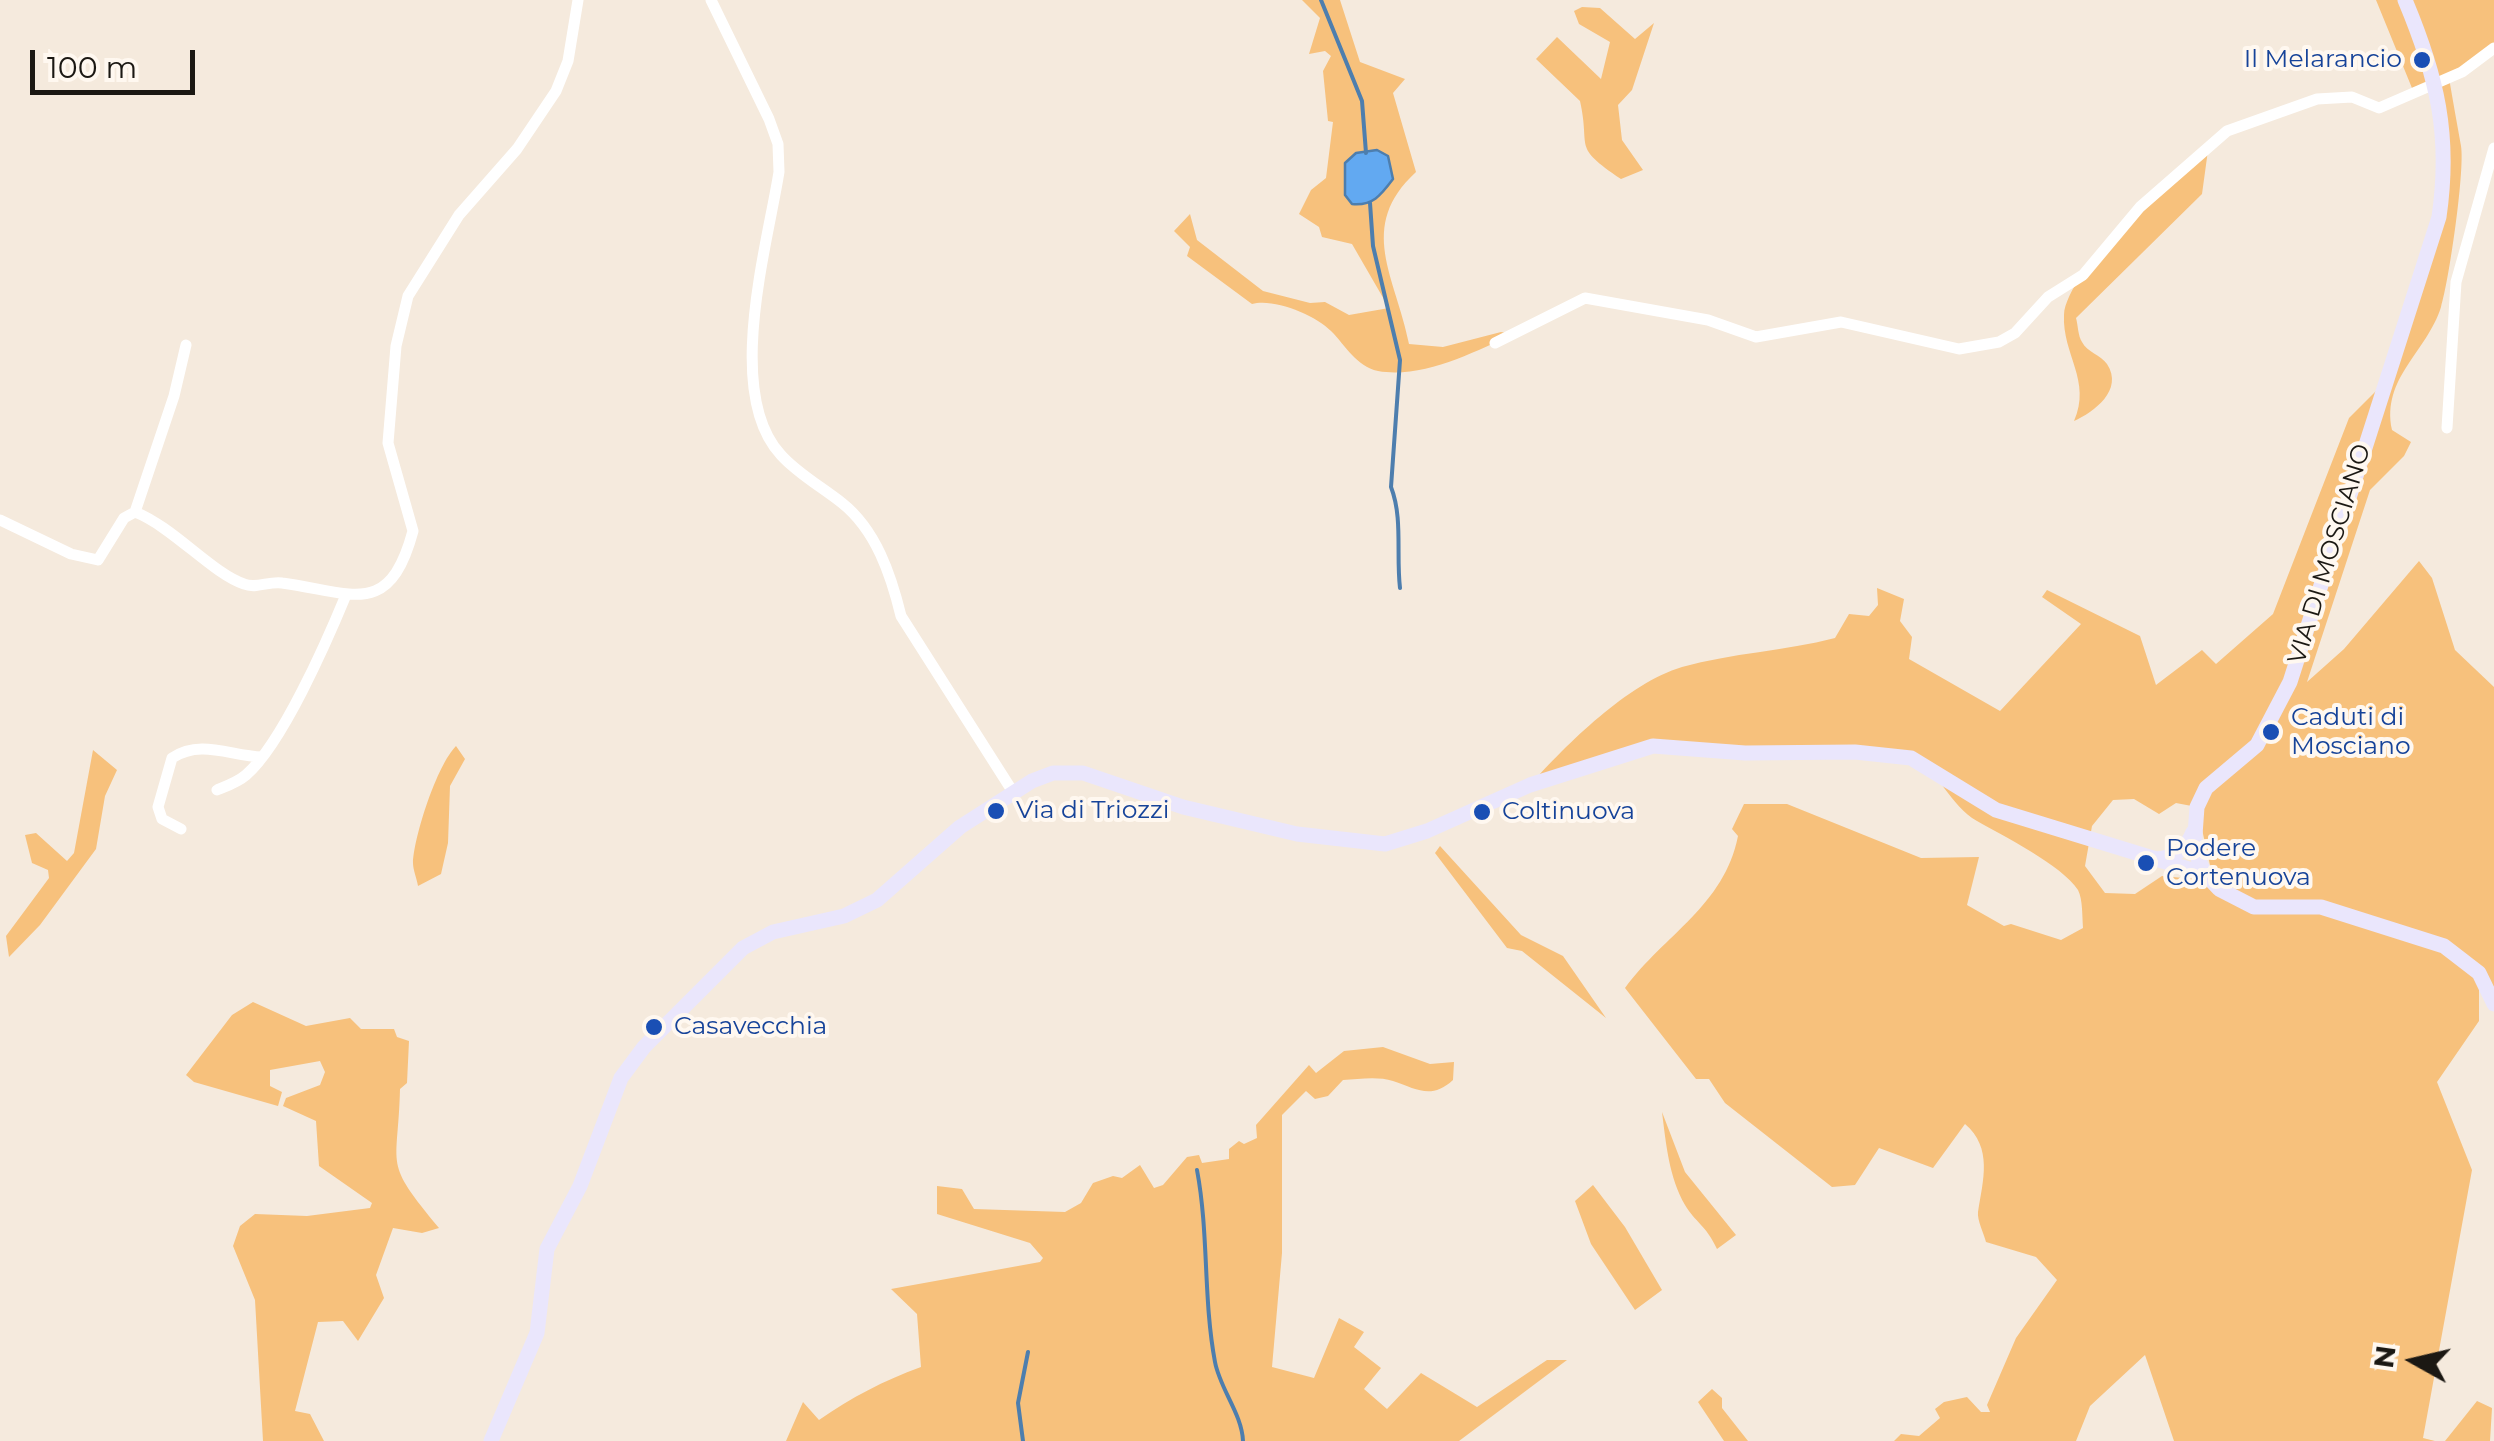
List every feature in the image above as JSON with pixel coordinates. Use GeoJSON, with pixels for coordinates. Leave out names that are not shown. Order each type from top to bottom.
{"type":"FeatureCollection","features":[{"type":"Feature","properties":{"kind":"street"},"geometry":{"type":"LineString","coordinates":[[134,512],[246,586],[279,582],[346,595],[373,595],[387,584],[414,531],[388,444],[396,346],[408,296],[459,215],[517,150],[556,92],[568,61],[578,0]]}},
{"type":"Feature","properties":{"kind":"street"},"geometry":{"type":"LineString","coordinates":[[712,0],[778,144],[779,172],[750,361],[756,404],[779,454],[862,522],[897,592],[902,616],[1013,792]]}},
{"type":"Feature","properties":{"kind":"street","name":"VIA DI MOSCIANO"},"geometry":{"type":"LineString","coordinates":[[2193,832],[2197,807],[2206,788],[2257,745],[2272,724],[2330,562],[2439,218],[2447,164],[2435,84],[2405,0]]}},
{"type":"Feature","properties":{"kind":"street"},"geometry":{"type":"LineString","coordinates":[[1494,343],[1585,298],[1708,320],[1756,337],[1841,322],[1959,349],[1999,342],[2015,333],[2048,297],[2083,275],[2140,207],[2227,131],[2300,102],[2352,98],[2379,108],[2462,72],[2494,48]]}},
{"type":"Feature","properties":{"kind":"street"},"geometry":{"type":"LineString","coordinates":[[2446,428],[2456,282],[2494,148]]}},
{"type":"Feature","properties":{"kind":"street"},"geometry":{"type":"LineString","coordinates":[[0,520],[71,554],[98,560],[124,518],[134,512],[174,396],[186,346]]}},
{"type":"Feature","properties":{"kind":"street"},"geometry":{"type":"LineString","coordinates":[[217,790],[244,777],[262,757],[327,641],[346,595]]}},
{"type":"Feature","properties":{"kind":"street"},"geometry":{"type":"LineString","coordinates":[[491,1441],[536,1332],[547,1249],[580,1186],[621,1078],[636,1057],[743,948],[773,932],[844,916],[877,900],[960,827],[1032,780],[1068,770],[1183,807],[1297,834],[1385,844],[1427,831],[1530,785],[1654,746],[1745,753],[1854,752],[1911,758],[1996,810],[2205,874]]}},
{"type":"Feature","properties":{"kind":"street"},"geometry":{"type":"LineString","coordinates":[[181,829],[162,819],[158,806],[172,758],[185,749],[205,747],[262,757]]}},
{"type":"Feature","properties":{"kind":"street"},"geometry":{"type":"LineString","coordinates":[[2151,860],[2173,856],[2185,848],[2193,832]]}},
{"type":"Feature","properties":{"kind":"street"},"geometry":{"type":"LineString","coordinates":[[2193,832],[2195,852],[2205,874],[2219,889],[2254,907],[2321,907],[2444,946],[2479,973],[2494,1004]]}},
{"type":"Feature","properties":{"kind":"shaded area"},"geometry":{"type":"Polygon","coordinates":[[[1302,0],[1340,0],[1360,62],[1405,79],[1393,93],[1416,172],[1398,192],[1384,233],[1385,253],[1409,344],[1443,347],[1501,332],[1513,334],[1430,368],[1378,371],[1357,360],[1315,319],[1282,306],[1252,304],[1187,256],[1190,247],[1174,231],[1190,214],[1197,240],[1263,291],[1310,303],[1325,302],[1349,315],[1389,308],[1352,244],[1322,237],[1319,227],[1299,214],[1311,190],[1326,178],[1333,122],[1328,121],[1323,71],[1331,56],[1325,51],[1309,54],[1320,18],[1302,0]]]}},
{"type":"Feature","properties":{"kind":"shaded area"},"geometry":{"type":"Polygon","coordinates":[[[2376,0],[2494,0],[2494,48],[2449,78],[2462,159],[2448,274],[2441,307],[2399,380],[2390,412],[2392,430],[2411,442],[2404,456],[2370,490],[2307,682],[2344,649],[2419,561],[2432,578],[2455,650],[2494,687],[2494,1004],[2479,976],[2479,1021],[2437,1082],[2472,1170],[2423,1438],[2435,1441],[2174,1441],[2145,1355],[2090,1406],[2076,1441],[1894,1441],[1901,1434],[1919,1436],[1940,1418],[1935,1409],[1944,1402],[1967,1397],[1981,1412],[1990,1412],[1987,1405],[2016,1338],[2057,1280],[2036,1257],[1986,1242],[1978,1215],[1984,1165],[1980,1143],[1965,1124],[1933,1168],[1879,1148],[1855,1185],[1832,1187],[1725,1103],[1709,1079],[1696,1079],[1625,988],[1720,882],[1738,836],[1732,829],[1744,804],[1787,804],[1921,858],[1979,857],[1967,905],[2004,926],[2011,924],[2061,940],[2083,928],[2078,890],[2046,861],[1968,815],[1930,772],[1911,758],[1653,746],[1530,785],[1580,734],[1641,686],[1701,662],[1835,638],[1849,614],[1869,616],[1878,605],[1877,588],[1904,599],[1900,621],[1912,637],[1909,659],[2000,711],[2081,624],[2042,597],[2047,590],[2140,636],[2156,685],[2202,650],[2216,664],[2273,614],[2349,418],[2385,382],[2439,217],[2435,85],[2414,93],[2376,0]],[[2134,799],[2113,800],[2092,826],[2085,866],[2105,893],[2135,894],[2162,876],[2205,880],[2212,874],[2197,807],[2176,803],[2159,814],[2134,799]]]}},
{"type":"Feature","properties":{"kind":"shaded area"},"geometry":{"type":"Polygon","coordinates":[[[1582,7],[1600,8],[1635,39],[1654,23],[1632,90],[1618,105],[1622,140],[1643,170],[1621,179],[1589,152],[1580,101],[1536,59],[1557,37],[1601,79],[1610,42],[1579,24],[1574,11],[1582,7]]]}},
{"type":"Feature","properties":{"kind":"shaded area"},"geometry":{"type":"Polygon","coordinates":[[[2209,143],[2202,194],[2076,318],[2082,342],[2107,364],[2112,383],[2098,406],[2074,421],[2080,393],[2065,329],[2064,315],[2070,296],[2102,249],[2209,143]]]}},
{"type":"Feature","properties":{"kind":"shaded area"},"geometry":{"type":"Polygon","coordinates":[[[456,746],[465,759],[450,786],[448,843],[441,874],[418,886],[413,863],[422,819],[441,768],[456,746]]]}},
{"type":"Feature","properties":{"kind":"shaded area"},"geometry":{"type":"Polygon","coordinates":[[[93,750],[117,770],[105,796],[96,849],[40,925],[9,957],[6,936],[49,878],[48,870],[32,863],[25,835],[36,833],[67,861],[74,853],[93,750]]]}},
{"type":"Feature","properties":{"kind":"shaded area"},"geometry":{"type":"Polygon","coordinates":[[[1440,846],[1521,935],[1563,956],[1606,1018],[1522,951],[1507,948],[1435,853],[1440,846]]]}},
{"type":"Feature","properties":{"kind":"shaded area"},"geometry":{"type":"Polygon","coordinates":[[[253,1002],[306,1026],[350,1018],[361,1029],[394,1029],[397,1037],[409,1041],[407,1083],[400,1089],[397,1163],[409,1189],[439,1228],[422,1233],[393,1228],[376,1275],[384,1298],[358,1341],[343,1321],[318,1322],[295,1411],[310,1414],[324,1441],[263,1441],[255,1300],[233,1246],[240,1226],[255,1214],[307,1216],[370,1208],[372,1203],[319,1166],[316,1121],[283,1106],[286,1098],[320,1085],[325,1072],[320,1061],[270,1070],[270,1086],[282,1092],[278,1106],[194,1082],[186,1075],[232,1015],[253,1002]]]}},
{"type":"Feature","properties":{"kind":"shaded area"},"geometry":{"type":"Polygon","coordinates":[[[1383,1047],[1430,1064],[1454,1062],[1453,1080],[1431,1091],[1381,1079],[1343,1080],[1328,1096],[1315,1099],[1306,1091],[1282,1115],[1282,1253],[1272,1367],[1314,1378],[1339,1318],[1364,1332],[1354,1347],[1381,1368],[1364,1389],[1387,1409],[1421,1373],[1477,1407],[1547,1360],[1567,1360],[1459,1441],[786,1441],[803,1402],[819,1420],[868,1390],[921,1367],[917,1314],[891,1289],[1040,1262],[1043,1258],[1030,1243],[937,1214],[937,1186],[962,1189],[974,1209],[1065,1212],[1081,1203],[1093,1183],[1113,1176],[1122,1178],[1140,1165],[1154,1188],[1163,1185],[1187,1157],[1199,1155],[1202,1163],[1229,1159],[1229,1149],[1239,1141],[1244,1144],[1257,1138],[1256,1125],[1309,1065],[1316,1073],[1344,1051],[1383,1047]]]}},
{"type":"Feature","properties":{"kind":"shaded area"},"geometry":{"type":"Polygon","coordinates":[[[1662,1112],[1685,1172],[1736,1235],[1717,1249],[1689,1211],[1675,1183],[1662,1112]]]}},
{"type":"Feature","properties":{"kind":"shaded area"},"geometry":{"type":"Polygon","coordinates":[[[1593,1185],[1625,1227],[1662,1290],[1635,1310],[1591,1244],[1575,1201],[1593,1185]]]}},
{"type":"Feature","properties":{"kind":"shaded area"},"geometry":{"type":"Polygon","coordinates":[[[1712,1389],[1722,1398],[1722,1408],[1748,1441],[1724,1441],[1698,1402],[1712,1389]]]}},
{"type":"Feature","properties":{"kind":"shaded area"},"geometry":{"type":"Polygon","coordinates":[[[2477,1401],[2492,1408],[2490,1441],[2445,1441],[2477,1401]]]}},
{"type":"Feature","properties":{"kind":"water"},"geometry":{"type":"Polygon","coordinates":[[[1377,150],[1388,156],[1393,179],[1376,198],[1352,204],[1345,195],[1345,163],[1356,153],[1377,150]]]}},
{"type":"Feature","properties":{"kind":"waterway"},"geometry":{"type":"LineString","coordinates":[[1321,0],[1362,101],[1366,153]]}},
{"type":"Feature","properties":{"kind":"waterway"},"geometry":{"type":"LineString","coordinates":[[1370,203],[1373,246],[1400,360],[1391,487],[1398,524],[1400,588]]}},
{"type":"Feature","properties":{"kind":"waterway"},"geometry":{"type":"LineString","coordinates":[[1197,1170],[1215,1362],[1243,1441]]}},
{"type":"Feature","properties":{"kind":"waterway"},"geometry":{"type":"LineString","coordinates":[[1023,1441],[1018,1403],[1028,1352]]}},
{"type":"Feature","properties":{"kind":"place","name":"Il Melarancio"},"geometry":{"type":"Point","coordinates":[2422,60]}},
{"type":"Feature","properties":{"kind":"place","name":"Caduti di Mosciano"},"geometry":{"type":"Point","coordinates":[2271,732]}},
{"type":"Feature","properties":{"kind":"place","name":"Via di Triozzi"},"geometry":{"type":"Point","coordinates":[996,811]}},
{"type":"Feature","properties":{"kind":"place","name":"Coltinuova"},"geometry":{"type":"Point","coordinates":[1482,812]}},
{"type":"Feature","properties":{"kind":"place","name":"Podere Cortenuova"},"geometry":{"type":"Point","coordinates":[2146,863]}},
{"type":"Feature","properties":{"kind":"place","name":"Casavecchia"},"geometry":{"type":"Point","coordinates":[654,1027]}}]}
